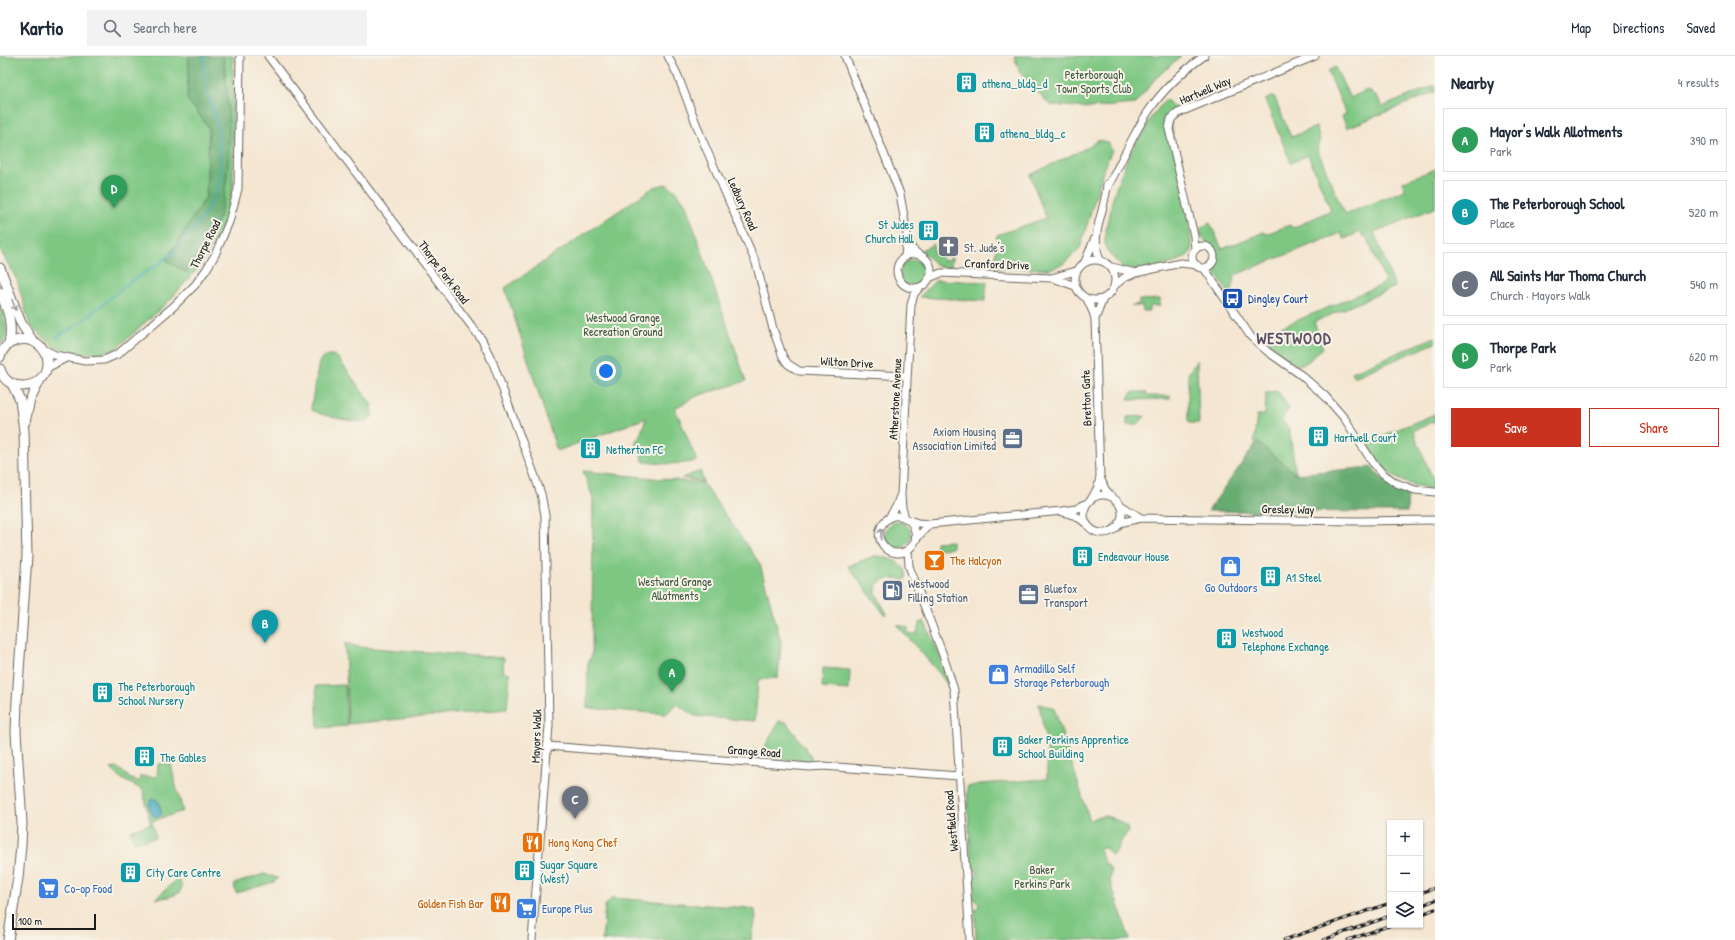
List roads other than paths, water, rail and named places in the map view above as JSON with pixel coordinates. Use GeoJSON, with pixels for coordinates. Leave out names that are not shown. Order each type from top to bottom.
{"type":"FeatureCollection","features":[{"type":"Feature","properties":{"kind":"main road"},"geometry":{"type":"LineString","coordinates":[[0,268],[21,323],[32,340],[43,349],[47,361],[46,368],[30,400],[24,431]]}},
{"type":"Feature","properties":{"kind":"main road"},"geometry":{"type":"LineString","coordinates":[[0,292],[6,305],[12,332],[9,343]]}},
{"type":"Feature","properties":{"kind":"main road"},"geometry":{"type":"LineString","coordinates":[[0,357],[3,349],[9,343],[18,339],[32,340]]}},
{"type":"Feature","properties":{"kind":"main road"},"geometry":{"type":"LineString","coordinates":[[0,369],[4,378],[12,384],[19,386],[35,384],[41,379]]}},
{"type":"Feature","properties":{"kind":"main road"},"geometry":{"type":"LineString","coordinates":[[8,940],[22,845],[22,822],[16,732],[18,670],[23,630],[27,556],[24,431],[20,400],[12,384]]}},
{"type":"Feature","properties":{"kind":"street","name":"Thorpe Road"},"geometry":{"type":"LineString","coordinates":[[43,349],[55,355],[66,358],[100,361],[118,354],[187,293],[202,277],[215,255],[229,222],[238,189],[240,56]]}},
{"type":"Feature","properties":{"kind":"street","name":"Thorpe Park Road"},"geometry":{"type":"LineString","coordinates":[[268,56],[482,340],[493,363],[539,486],[543,502],[546,531]]}},
{"type":"Feature","properties":{"kind":"street","name":"Ledbury Road"},"geometry":{"type":"LineString","coordinates":[[668,56],[678,76],[702,139],[756,263],[773,329],[783,357],[788,364]]}},
{"type":"Feature","properties":{"kind":"street"},"geometry":{"type":"LineString","coordinates":[[845,56],[900,194],[907,234],[912,249],[933,268],[941,273]]}},
{"type":"Feature","properties":{"kind":"street"},"geometry":{"type":"LineString","coordinates":[[1100,260],[1096,251],[1098,221],[1107,188],[1107,181],[1117,158],[1138,124],[1173,84],[1204,56]]}},
{"type":"Feature","properties":{"kind":"street","name":"Hartwell Way"},"geometry":{"type":"LineString","coordinates":[[1194,252],[1194,236],[1169,128],[1171,119],[1178,113],[1315,56]]}},
{"type":"Feature","properties":{"kind":"street"},"geometry":{"type":"LineString","coordinates":[[905,257],[907,234]]}},
{"type":"Feature","properties":{"kind":"street"},"geometry":{"type":"LineString","coordinates":[[1096,236],[1085,262],[1076,271],[1075,286],[1087,299],[1092,300],[1103,298],[1108,295],[1114,285],[1124,278],[1135,274],[1181,263],[1208,267],[1213,262]]}},
{"type":"Feature","properties":{"kind":"street"},"geometry":{"type":"LineString","coordinates":[[1194,236],[1213,252],[1212,279]]}},
{"type":"Feature","properties":{"kind":"street"},"geometry":{"type":"LineString","coordinates":[[1181,263],[1198,248],[1205,246]]}},
{"type":"Feature","properties":{"kind":"street"},"geometry":{"type":"LineString","coordinates":[[1194,252],[1193,260],[1212,279],[1254,340],[1268,352],[1301,375],[1325,396],[1345,419],[1373,463],[1382,473],[1396,483],[1415,490],[1435,492]]}},
{"type":"Feature","properties":{"kind":"street"},"geometry":{"type":"LineString","coordinates":[[918,255],[905,257],[901,260],[897,270],[899,280],[906,287],[920,287],[925,284],[929,278],[930,271],[928,262]]}},
{"type":"Feature","properties":{"kind":"street"},"geometry":{"type":"LineString","coordinates":[[1085,262],[1093,259],[1100,260],[1112,267],[1135,274]]}},
{"type":"Feature","properties":{"kind":"street"},"geometry":{"type":"LineString","coordinates":[[1112,267],[1115,275],[1114,285]]}},
{"type":"Feature","properties":{"kind":"street","name":"Cranford Drive"},"geometry":{"type":"LineString","coordinates":[[1051,278],[1076,271]]}},
{"type":"Feature","properties":{"kind":"street","name":"Cranford Drive"},"geometry":{"type":"LineString","coordinates":[[929,278],[941,273],[1051,278],[1075,286]]}},
{"type":"Feature","properties":{"kind":"street","name":"Atherstone Avenue"},"geometry":{"type":"LineString","coordinates":[[906,287],[911,305]]}},
{"type":"Feature","properties":{"kind":"street","name":"Atherstone Avenue"},"geometry":{"type":"LineString","coordinates":[[907,519],[902,508],[901,495],[907,376],[911,305],[914,294],[920,287]]}},
{"type":"Feature","properties":{"kind":"street","name":"Bretton Gate"},"geometry":{"type":"LineString","coordinates":[[1095,319],[1103,298]]}},
{"type":"Feature","properties":{"kind":"street","name":"Bretton Gate"},"geometry":{"type":"LineString","coordinates":[[1087,299],[1095,319],[1100,476],[1098,487],[1090,500]]}},
{"type":"Feature","properties":{"kind":"street"},"geometry":{"type":"LineString","coordinates":[[46,368],[66,358]]}},
{"type":"Feature","properties":{"kind":"street","name":"Wilton Drive"},"geometry":{"type":"LineString","coordinates":[[788,364],[799,371],[907,376]]}},
{"type":"Feature","properties":{"kind":"street","name":"Bretton Gate"},"geometry":{"type":"LineString","coordinates":[[1100,476],[1104,489],[1113,498]]}},
{"type":"Feature","properties":{"kind":"street","name":"Atherstone Avenue"},"geometry":{"type":"LineString","coordinates":[[888,519],[896,508],[901,495]]}},
{"type":"Feature","properties":{"kind":"street"},"geometry":{"type":"LineString","coordinates":[[909,566],[894,553],[885,548],[880,538],[881,528],[888,519],[899,516],[918,523],[930,524],[1062,512],[1076,509],[1090,500],[1103,495],[1113,498],[1119,504],[1141,518]]}},
{"type":"Feature","properties":{"kind":"street"},"geometry":{"type":"LineString","coordinates":[[1087,524],[1084,514],[1090,500]]}},
{"type":"Feature","properties":{"kind":"street"},"geometry":{"type":"LineString","coordinates":[[1062,512],[1076,516],[1093,530],[1104,533],[1114,529],[1119,523],[1121,510],[1119,504]]}},
{"type":"Feature","properties":{"kind":"street","name":"Gresley Way"},"geometry":{"type":"LineString","coordinates":[[1119,523],[1141,518],[1357,521],[1435,520]]}},
{"type":"Feature","properties":{"kind":"street"},"geometry":{"type":"LineString","coordinates":[[907,519],[916,529],[915,541]]}},
{"type":"Feature","properties":{"kind":"street"},"geometry":{"type":"LineString","coordinates":[[894,553],[900,553],[908,550],[930,524]]}},
{"type":"Feature","properties":{"kind":"street","name":"Mayors Walk"},"geometry":{"type":"LineString","coordinates":[[532,940],[549,724],[546,531]]}},
{"type":"Feature","properties":{"kind":"street"},"geometry":{"type":"LineString","coordinates":[[908,550],[909,566]]}},
{"type":"Feature","properties":{"kind":"street","name":"Westfield Road"},"geometry":{"type":"LineString","coordinates":[[909,566],[950,675],[954,700],[970,940]]}},
{"type":"Feature","properties":{"kind":"street","name":"Grange Road"},"geometry":{"type":"LineString","coordinates":[[548,746],[810,767],[823,766],[959,776]]}},
{"type":"Feature","properties":{"kind":"water"},"geometry":{"type":"Polygon","coordinates":[[[151,799],[156,799],[159,802],[162,814],[157,817],[152,815],[149,805],[151,799]]]}},
{"type":"Feature","properties":{"kind":"waterway"},"geometry":{"type":"LineString","coordinates":[[79,324],[129,283],[158,264],[181,246],[204,215],[220,185],[221,162],[218,127],[207,91],[204,68],[205,56]]}},
{"type":"Feature","properties":{"kind":"waterway"},"geometry":{"type":"LineString","coordinates":[[57,337],[74,327]]}},
{"type":"Feature","properties":{"kind":"railway"},"geometry":{"type":"LineString","coordinates":[[1423,892],[1435,888]]}},
{"type":"Feature","properties":{"kind":"railway"},"geometry":{"type":"LineString","coordinates":[[1423,905],[1435,900]]}},
{"type":"Feature","properties":{"kind":"railway"},"geometry":{"type":"LineString","coordinates":[[1284,940],[1387,904]]}},
{"type":"Feature","properties":{"kind":"railway"},"geometry":{"type":"LineString","coordinates":[[1423,914],[1435,909]]}},
{"type":"Feature","properties":{"kind":"railway"},"geometry":{"type":"LineString","coordinates":[[1323,940],[1387,917]]}},
{"type":"Feature","properties":{"kind":"railway"},"geometry":{"type":"LineString","coordinates":[[1348,940],[1387,926]]}},
{"type":"Feature","properties":{"kind":"place","name":"athena_bldg_d"},"geometry":{"type":"Point","coordinates":[967,83]}},
{"type":"Feature","properties":{"kind":"place","name":"athena_bldg_c"},"geometry":{"type":"Point","coordinates":[984,133]}},
{"type":"Feature","properties":{"kind":"place","name":"Thorpe Park"},"geometry":{"type":"Point","coordinates":[114,208]}},
{"type":"Feature","properties":{"kind":"place","name":"St Judes Church Hall"},"geometry":{"type":"Point","coordinates":[929,231]}},
{"type":"Feature","properties":{"kind":"place","name":"St. Jude's"},"geometry":{"type":"Point","coordinates":[948,247]}},
{"type":"Feature","properties":{"kind":"place","name":"Dingley Court"},"geometry":{"type":"Point","coordinates":[1232,298]}},
{"type":"Feature","properties":{"kind":"place","name":"Hartwell Court"},"geometry":{"type":"Point","coordinates":[1318,437]}},
{"type":"Feature","properties":{"kind":"place","name":"Axiom Housing Association Limited"},"geometry":{"type":"Point","coordinates":[1012,438]}},
{"type":"Feature","properties":{"kind":"place","name":"Netherton FC"},"geometry":{"type":"Point","coordinates":[590,449]}},
{"type":"Feature","properties":{"kind":"place","name":"Endeavour House"},"geometry":{"type":"Point","coordinates":[1083,556]}},
{"type":"Feature","properties":{"kind":"place","name":"The Halcyon"},"geometry":{"type":"Point","coordinates":[935,560]}},
{"type":"Feature","properties":{"kind":"place","name":"Go Outdoors"},"geometry":{"type":"Point","coordinates":[1231,566]}},
{"type":"Feature","properties":{"kind":"place","name":"A1 Steel"},"geometry":{"type":"Point","coordinates":[1271,577]}},
{"type":"Feature","properties":{"kind":"place","name":"Westwood Filling Station"},"geometry":{"type":"Point","coordinates":[893,590]}},
{"type":"Feature","properties":{"kind":"place","name":"Bluefox Transport"},"geometry":{"type":"Point","coordinates":[1028,595]}},
{"type":"Feature","properties":{"kind":"place","name":"Westwood Telephone Exchange"},"geometry":{"type":"Point","coordinates":[1227,639]}},
{"type":"Feature","properties":{"kind":"place","name":"The Peterborough School"},"geometry":{"type":"Point","coordinates":[265,643]}},
{"type":"Feature","properties":{"kind":"place","name":"Armadillo Self Storage Peterborough"},"geometry":{"type":"Point","coordinates":[998,675]}},
{"type":"Feature","properties":{"kind":"place","name":"Mayor's Walk Allotments"},"geometry":{"type":"Point","coordinates":[672,692]}},
{"type":"Feature","properties":{"kind":"place","name":"The Peterborough School Nursery"},"geometry":{"type":"Point","coordinates":[103,693]}},
{"type":"Feature","properties":{"kind":"place","name":"Baker Perkins Apprentice School Building"},"geometry":{"type":"Point","coordinates":[1002,746]}},
{"type":"Feature","properties":{"kind":"place","name":"The Gables"},"geometry":{"type":"Point","coordinates":[145,757]}},
{"type":"Feature","properties":{"kind":"place","name":"All Saints Mar Thoma Church"},"geometry":{"type":"Point","coordinates":[575,819]}},
{"type":"Feature","properties":{"kind":"place","name":"Hong Kong Chef"},"geometry":{"type":"Point","coordinates":[533,842]}},
{"type":"Feature","properties":{"kind":"place","name":"Sugar Square (West)"},"geometry":{"type":"Point","coordinates":[525,871]}},
{"type":"Feature","properties":{"kind":"place","name":"City Care Centre"},"geometry":{"type":"Point","coordinates":[131,872]}},
{"type":"Feature","properties":{"kind":"place","name":"Co-op Food"},"geometry":{"type":"Point","coordinates":[48,888]}},
{"type":"Feature","properties":{"kind":"place","name":"Golden Fish Bar"},"geometry":{"type":"Point","coordinates":[500,903]}},
{"type":"Feature","properties":{"kind":"place","name":"Europe Plus"},"geometry":{"type":"Point","coordinates":[526,908]}},
{"type":"Feature","properties":{"kind":"district","name":"WESTWOOD"},"geometry":{"type":"Point","coordinates":[1294,338]}},
{"type":"Feature","properties":{"kind":"park label","name":"Peterborough Town Sports Club"},"geometry":{"type":"Point","coordinates":[1094,81]}},
{"type":"Feature","properties":{"kind":"park label","name":"Westwood Grange Recreation Ground"},"geometry":{"type":"Point","coordinates":[623,324]}},
{"type":"Feature","properties":{"kind":"park label","name":"Westward Grange Allotments"},"geometry":{"type":"Point","coordinates":[675,588]}},
{"type":"Feature","properties":{"kind":"park label","name":"Baker Perkins Park"},"geometry":{"type":"Point","coordinates":[1042,876]}}]}
